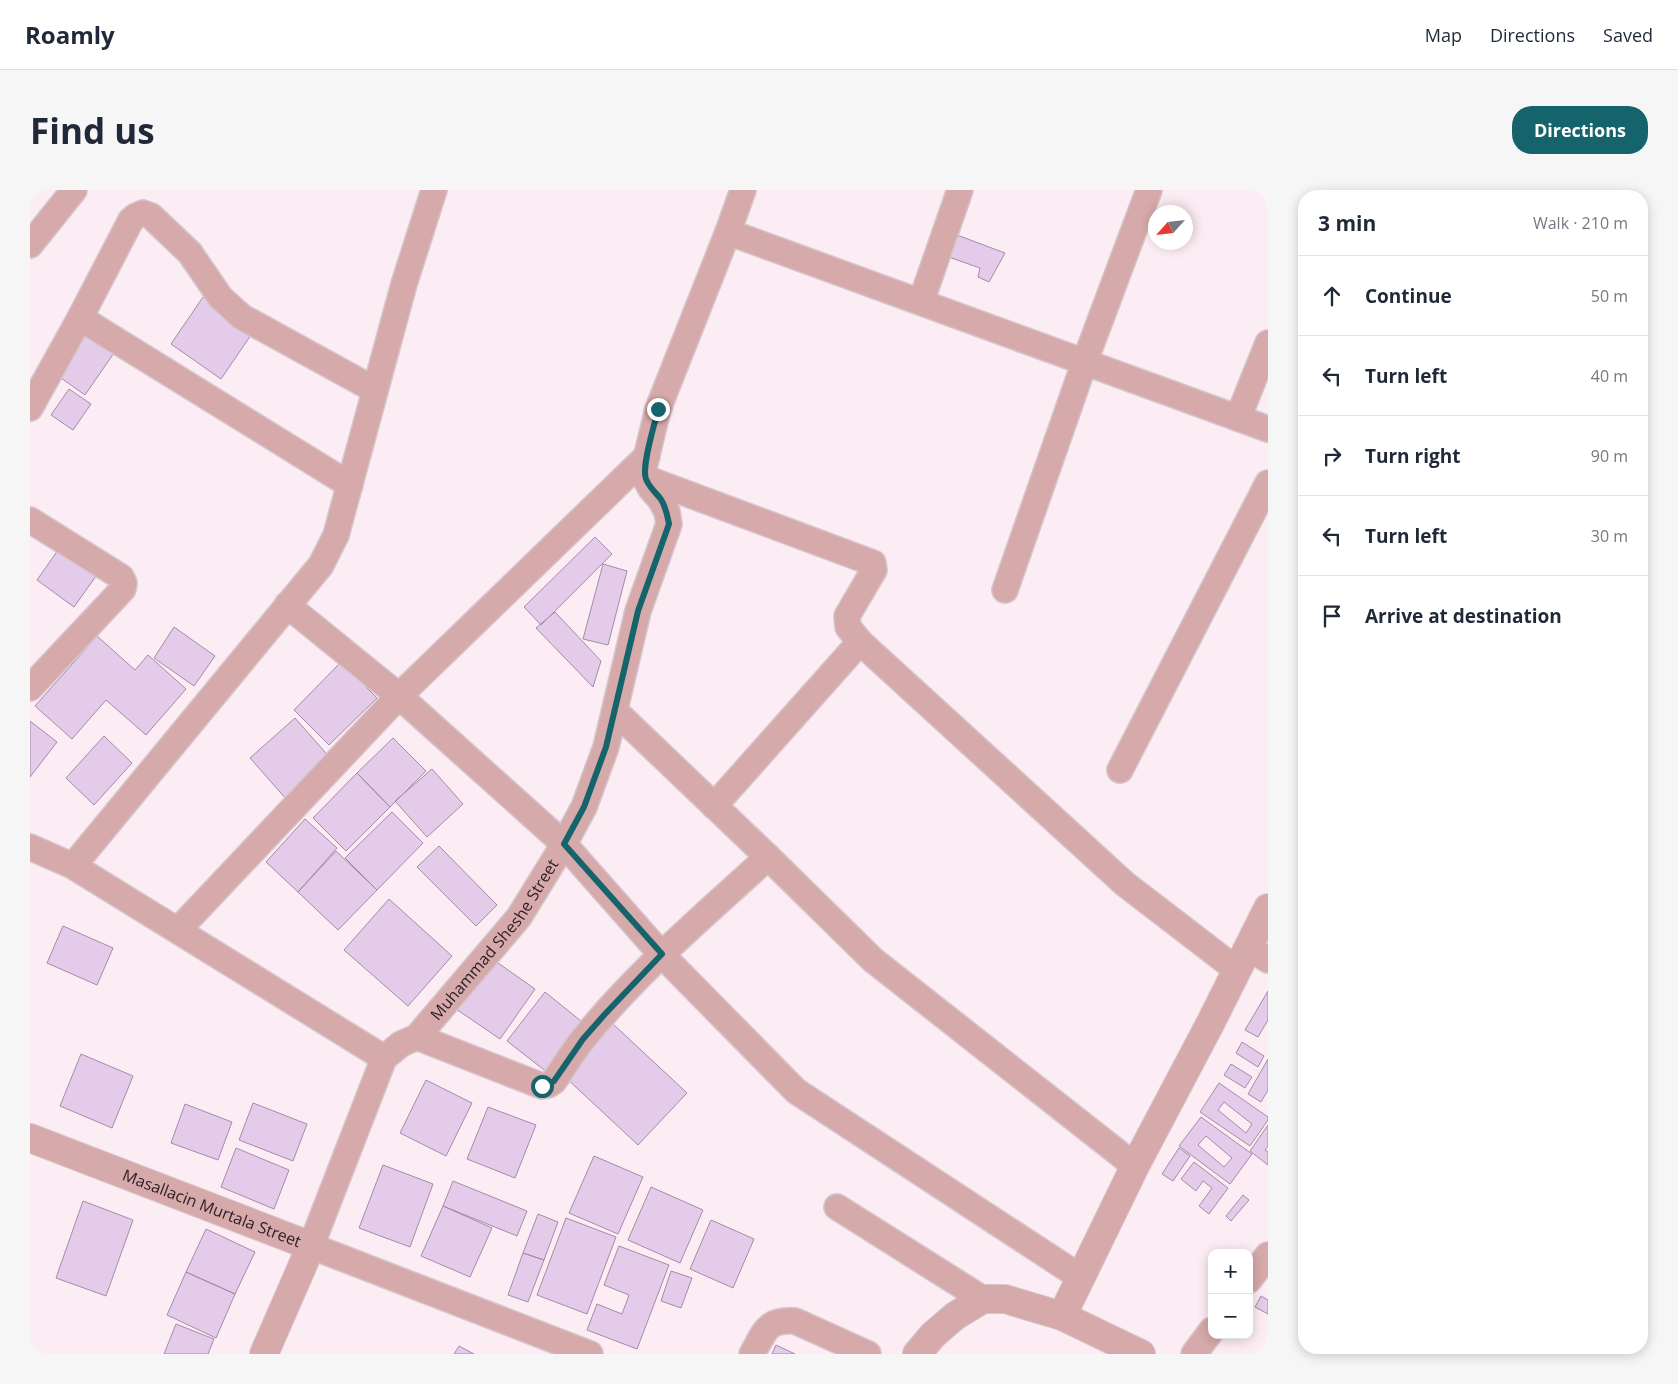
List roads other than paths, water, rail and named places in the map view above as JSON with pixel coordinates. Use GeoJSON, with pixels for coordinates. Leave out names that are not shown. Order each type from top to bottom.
{"type":"FeatureCollection","features":[{"type":"Feature","properties":{"kind":"street"},"geometry":{"type":"LineString","coordinates":[[30,245],[74,190]]}},
{"type":"Feature","properties":{"kind":"street"},"geometry":{"type":"LineString","coordinates":[[73,866],[321,566],[336,535],[404,284],[434,190]]}},
{"type":"Feature","properties":{"kind":"street"},"geometry":{"type":"LineString","coordinates":[[178,930],[399,696],[646,467],[658,409],[743,190]]}},
{"type":"Feature","properties":{"kind":"street"},"geometry":{"type":"LineString","coordinates":[[920,302],[960,190]]}},
{"type":"Feature","properties":{"kind":"street"},"geometry":{"type":"LineString","coordinates":[[1005,590],[1085,361],[1149,190]]}},
{"type":"Feature","properties":{"kind":"street"},"geometry":{"type":"LineString","coordinates":[[30,408],[132,220],[143,212],[151,216],[190,253],[220,297],[242,317],[375,390]]}},
{"type":"Feature","properties":{"kind":"street"},"geometry":{"type":"LineString","coordinates":[[728,232],[1268,429]]}},
{"type":"Feature","properties":{"kind":"street"},"geometry":{"type":"LineString","coordinates":[[80,318],[350,485]]}},
{"type":"Feature","properties":{"kind":"street"},"geometry":{"type":"LineString","coordinates":[[1238,418],[1268,343]]}},
{"type":"Feature","properties":{"kind":"street"},"geometry":{"type":"LineString","coordinates":[[646,467],[872,563],[874,570],[847,616],[848,626],[860,642],[1125,884],[1251,959]]}},
{"type":"Feature","properties":{"kind":"street","name":"Muhammad Sheshe Street"},"geometry":{"type":"LineString","coordinates":[[384,1058],[401,1044],[417,1037],[518,917],[564,844],[584,807],[606,747],[638,611],[669,524],[667,512],[660,499],[651,489],[646,467]]}},
{"type":"Feature","properties":{"kind":"street"},"geometry":{"type":"LineString","coordinates":[[1120,770],[1268,483]]}},
{"type":"Feature","properties":{"kind":"street"},"geometry":{"type":"LineString","coordinates":[[30,520],[121,577],[124,583],[123,590],[30,688]]}},
{"type":"Feature","properties":{"kind":"street"},"geometry":{"type":"LineString","coordinates":[[287,606],[399,696],[564,844],[662,954],[796,1091],[1080,1277]]}},
{"type":"Feature","properties":{"kind":"street"},"geometry":{"type":"LineString","coordinates":[[714,806],[860,642]]}},
{"type":"Feature","properties":{"kind":"street"},"geometry":{"type":"LineString","coordinates":[[615,711],[873,960],[1135,1166]]}},
{"type":"Feature","properties":{"kind":"street"},"geometry":{"type":"LineString","coordinates":[[30,847],[73,866],[384,1058],[311,1246],[590,1354]]}},
{"type":"Feature","properties":{"kind":"street"},"geometry":{"type":"LineString","coordinates":[[417,1037],[542,1086],[548,1085],[554,1081],[583,1039],[599,1020],[662,954],[768,857]]}},
{"type":"Feature","properties":{"kind":"street"},"geometry":{"type":"LineString","coordinates":[[1062,1316],[1135,1166],[1212,1022],[1251,959],[1268,908]]}},
{"type":"Feature","properties":{"kind":"street","name":"Masallacin Murtala Street"},"geometry":{"type":"LineString","coordinates":[[30,1138],[311,1246],[264,1354]]}},
{"type":"Feature","properties":{"kind":"street"},"geometry":{"type":"LineString","coordinates":[[837,1207],[983,1299]]}},
{"type":"Feature","properties":{"kind":"street"},"geometry":{"type":"LineString","coordinates":[[1253,1275],[1268,1255]]}},
{"type":"Feature","properties":{"kind":"street"},"geometry":{"type":"LineString","coordinates":[[917,1354],[933,1335],[955,1316],[983,1299],[1004,1299],[1062,1316],[1124,1350]]}},
{"type":"Feature","properties":{"kind":"street"},"geometry":{"type":"LineString","coordinates":[[752,1354],[769,1325],[782,1320],[794,1321],[868,1354]]}},
{"type":"Feature","properties":{"kind":"street"},"geometry":{"type":"LineString","coordinates":[[1194,1354],[1208,1335]]}}]}
